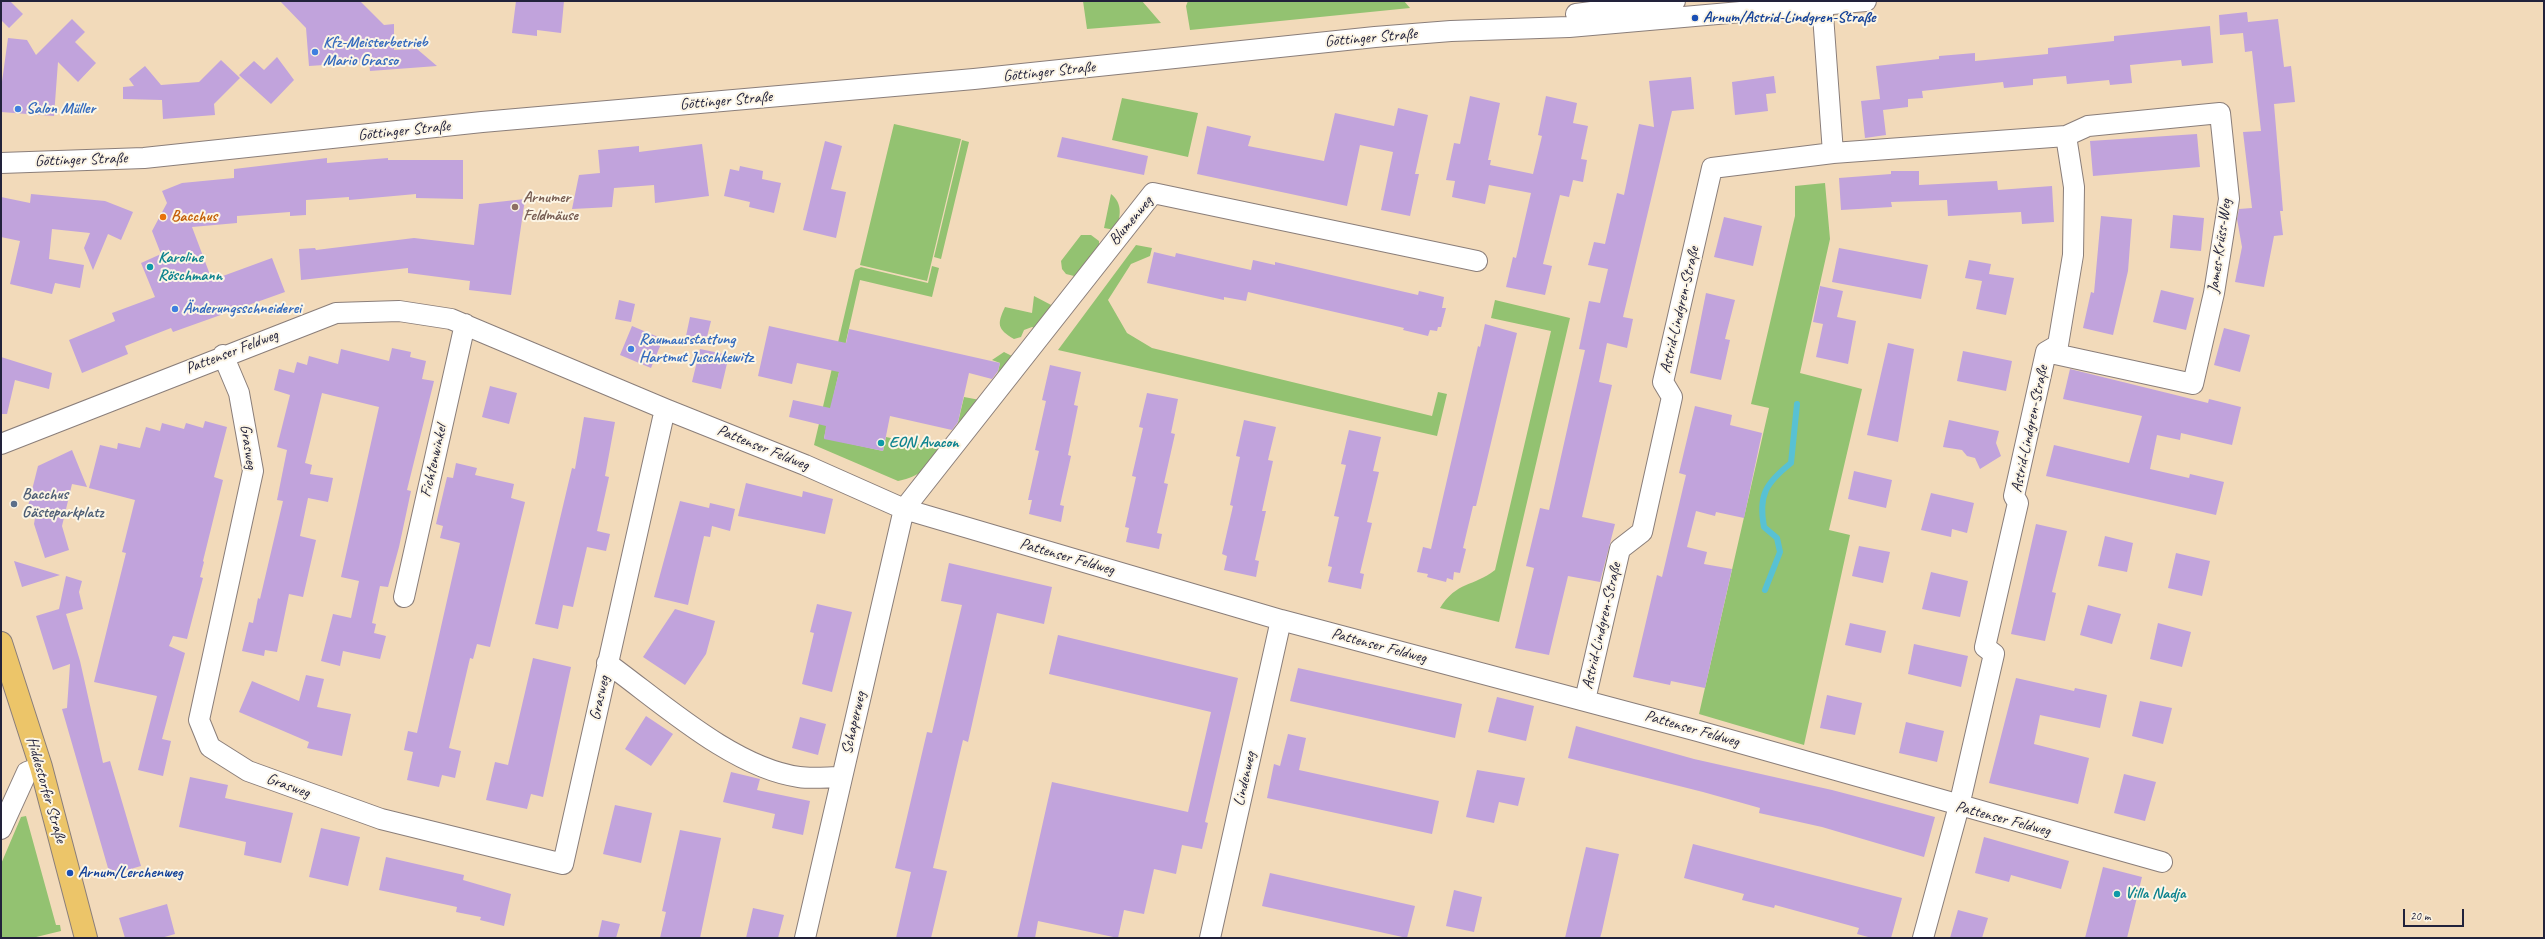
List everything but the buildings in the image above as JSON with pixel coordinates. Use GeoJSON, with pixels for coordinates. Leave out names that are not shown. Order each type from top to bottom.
{"type":"FeatureCollection","features":[{"type":"Feature","properties":{"kind":"main road","name":"Hiddestorfer Straße"},"geometry":{"type":"LineString","coordinates":[[1,643],[41,767],[86,938]]}},
{"type":"Feature","properties":{"kind":"street","name":"Göttinger Straße"},"geometry":{"type":"LineString","coordinates":[[1451,31],[1675,1]]}},
{"type":"Feature","properties":{"kind":"street","name":"Göttinger Straße"},"geometry":{"type":"LineString","coordinates":[[1,163],[144,158],[482,122],[974,79],[1375,37],[1451,31],[1569,27],[1822,3],[1866,1]]}},
{"type":"Feature","properties":{"kind":"street"},"geometry":{"type":"LineString","coordinates":[[1822,3],[1834,153]]}},
{"type":"Feature","properties":{"kind":"street","name":"James-Krüss-Weg"},"geometry":{"type":"LineString","coordinates":[[2046,352],[2193,384],[2214,293],[2228,199],[2220,114],[2088,126],[2066,136]]}},
{"type":"Feature","properties":{"kind":"street","name":"Astrid-Lindgren-Straße"},"geometry":{"type":"LineString","coordinates":[[1585,700],[1620,549],[1642,532],[1672,397],[1663,382],[1712,168],[1834,153],[2066,136],[2074,187],[2073,255],[2058,345],[2046,352],[2014,496],[2018,503],[1985,647],[1994,654],[1959,806]]}},
{"type":"Feature","properties":{"kind":"street","name":"Blumenweg"},"geometry":{"type":"LineString","coordinates":[[904,509],[1153,193],[1477,261]]}},
{"type":"Feature","properties":{"kind":"street","name":"Pattenser Feldweg"},"geometry":{"type":"LineString","coordinates":[[1,444],[336,313],[399,311],[451,319],[665,409],[805,465],[904,509],[1281,620],[1585,700],[2162,862]]}},
{"type":"Feature","properties":{"kind":"street","name":"Fichtenwinkel"},"geometry":{"type":"LineString","coordinates":[[404,597],[465,324]]}},
{"type":"Feature","properties":{"kind":"street","name":"Grasweg"},"geometry":{"type":"LineString","coordinates":[[223,356],[239,393],[253,471],[199,720],[210,747],[248,771],[381,819],[563,864],[665,409]]}},
{"type":"Feature","properties":{"kind":"street","name":"Schaperweg"},"geometry":{"type":"LineString","coordinates":[[805,938],[904,509]]}},
{"type":"Feature","properties":{"kind":"street","name":"Lindenweg"},"geometry":{"type":"LineString","coordinates":[[1210,938],[1281,620]]}},
{"type":"Feature","properties":{"kind":"street","name":"Grasweg"},"geometry":{"type":"LineString","coordinates":[[607,663],[717,744],[754,765],[799,777],[842,777]]}},
{"type":"Feature","properties":{"kind":"street"},"geometry":{"type":"LineString","coordinates":[[1,829],[27,772],[41,767]]}},
{"type":"Feature","properties":{"kind":"street"},"geometry":{"type":"LineString","coordinates":[[1923,938],[1959,806]]}},
{"type":"Feature","properties":{"kind":"green space"},"geometry":{"type":"Polygon","coordinates":[[[1083,1],[1142,1],[1161,23],[1087,29],[1083,1]]]}},
{"type":"Feature","properties":{"kind":"green space"},"geometry":{"type":"Polygon","coordinates":[[[1188,1],[1404,1],[1410,8],[1190,30],[1186,6],[1188,1]]]}},
{"type":"Feature","properties":{"kind":"green space"},"geometry":{"type":"Polygon","coordinates":[[[1122,98],[1198,113],[1188,157],[1112,140],[1122,98]]]}},
{"type":"Feature","properties":{"kind":"green space"},"geometry":{"type":"Polygon","coordinates":[[[894,124],[961,139],[927,281],[860,265],[894,124]]]}},
{"type":"Feature","properties":{"kind":"green space"},"geometry":{"type":"Polygon","coordinates":[[[962,140],[969,142],[941,259],[934,257],[962,140]]]}},
{"type":"Feature","properties":{"kind":"green space"},"geometry":{"type":"Polygon","coordinates":[[[1825,183],[1830,239],[1800,373],[1862,389],[1829,530],[1850,535],[1804,745],[1699,714],[1769,408],[1751,404],[1795,216],[1795,186],[1825,183]]]}},
{"type":"Feature","properties":{"kind":"green space"},"geometry":{"type":"Polygon","coordinates":[[[1111,194],[1118,202],[1120,211],[1119,221],[1115,230],[1104,228],[1111,194]]]}},
{"type":"Feature","properties":{"kind":"green space"},"geometry":{"type":"Polygon","coordinates":[[[1081,235],[1091,235],[1099,241],[1099,251],[1078,277],[1066,274],[1062,269],[1061,261],[1081,235]]]}},
{"type":"Feature","properties":{"kind":"green space"},"geometry":{"type":"Polygon","coordinates":[[[1136,245],[1152,248],[1150,256],[1131,264],[1108,300],[1127,333],[1152,348],[1432,416],[1438,392],[1447,394],[1437,436],[1058,350],[1136,245]]]}},
{"type":"Feature","properties":{"kind":"green space"},"geometry":{"type":"Polygon","coordinates":[[[932,266],[939,268],[932,297],[860,280],[824,438],[883,451],[886,437],[941,449],[923,470],[913,476],[898,481],[814,445],[855,270],[861,267],[928,283],[932,266]]]}},
{"type":"Feature","properties":{"kind":"green space"},"geometry":{"type":"Polygon","coordinates":[[[1034,296],[1055,307],[1038,329],[1032,327],[1024,330],[1021,337],[1014,339],[1004,332],[1000,326],[1005,307],[1032,313],[1034,296]]]}},
{"type":"Feature","properties":{"kind":"green space"},"geometry":{"type":"Polygon","coordinates":[[[1495,300],[1570,318],[1499,622],[1440,608],[1446,599],[1453,593],[1495,570],[1551,331],[1491,318],[1495,300]]]}},
{"type":"Feature","properties":{"kind":"green space"},"geometry":{"type":"Polygon","coordinates":[[[1004,352],[1014,357],[996,380],[1000,363],[992,360],[1004,352]]]}},
{"type":"Feature","properties":{"kind":"green space"},"geometry":{"type":"Polygon","coordinates":[[[964,397],[980,400],[956,431],[964,397]]]}},
{"type":"Feature","properties":{"kind":"green space"},"geometry":{"type":"Polygon","coordinates":[[[26,816],[56,925],[60,925],[61,931],[32,938],[1,938],[1,864],[21,817],[26,816]]]}},
{"type":"Feature","properties":{"kind":"waterway"},"geometry":{"type":"LineString","coordinates":[[1765,590],[1780,552],[1777,538],[1764,527],[1762,516],[1763,498],[1766,490],[1775,477],[1791,463],[1797,404]]}},
{"type":"Feature","properties":{"kind":"place","name":"Arnum/Astrid-Lindgren-Straße"},"geometry":{"type":"Point","coordinates":[1695,18]}},
{"type":"Feature","properties":{"kind":"place","name":"Kfz-Meisterbetrieb Mario Grasso"},"geometry":{"type":"Point","coordinates":[315,52]}},
{"type":"Feature","properties":{"kind":"place","name":"Salon Müller"},"geometry":{"type":"Point","coordinates":[18,109]}},
{"type":"Feature","properties":{"kind":"place","name":"Arnumer Feldmäuse"},"geometry":{"type":"Point","coordinates":[515,207]}},
{"type":"Feature","properties":{"kind":"place","name":"Bacchus"},"geometry":{"type":"Point","coordinates":[163,217]}},
{"type":"Feature","properties":{"kind":"place","name":"Karoline Röschmann"},"geometry":{"type":"Point","coordinates":[150,267]}},
{"type":"Feature","properties":{"kind":"place","name":"Änderungsschneiderei"},"geometry":{"type":"Point","coordinates":[175,309]}},
{"type":"Feature","properties":{"kind":"place","name":"Raumausstattung Hartmut Juschkewitz"},"geometry":{"type":"Point","coordinates":[631,349]}},
{"type":"Feature","properties":{"kind":"place","name":"EON Avacon"},"geometry":{"type":"Point","coordinates":[881,443]}},
{"type":"Feature","properties":{"kind":"place","name":"Bacchus Gästeparkplatz"},"geometry":{"type":"Point","coordinates":[14,504]}},
{"type":"Feature","properties":{"kind":"place","name":"Arnum/Lerchenweg"},"geometry":{"type":"Point","coordinates":[70,873]}},
{"type":"Feature","properties":{"kind":"place","name":"Villa Nadja"},"geometry":{"type":"Point","coordinates":[2117,894]}}]}
